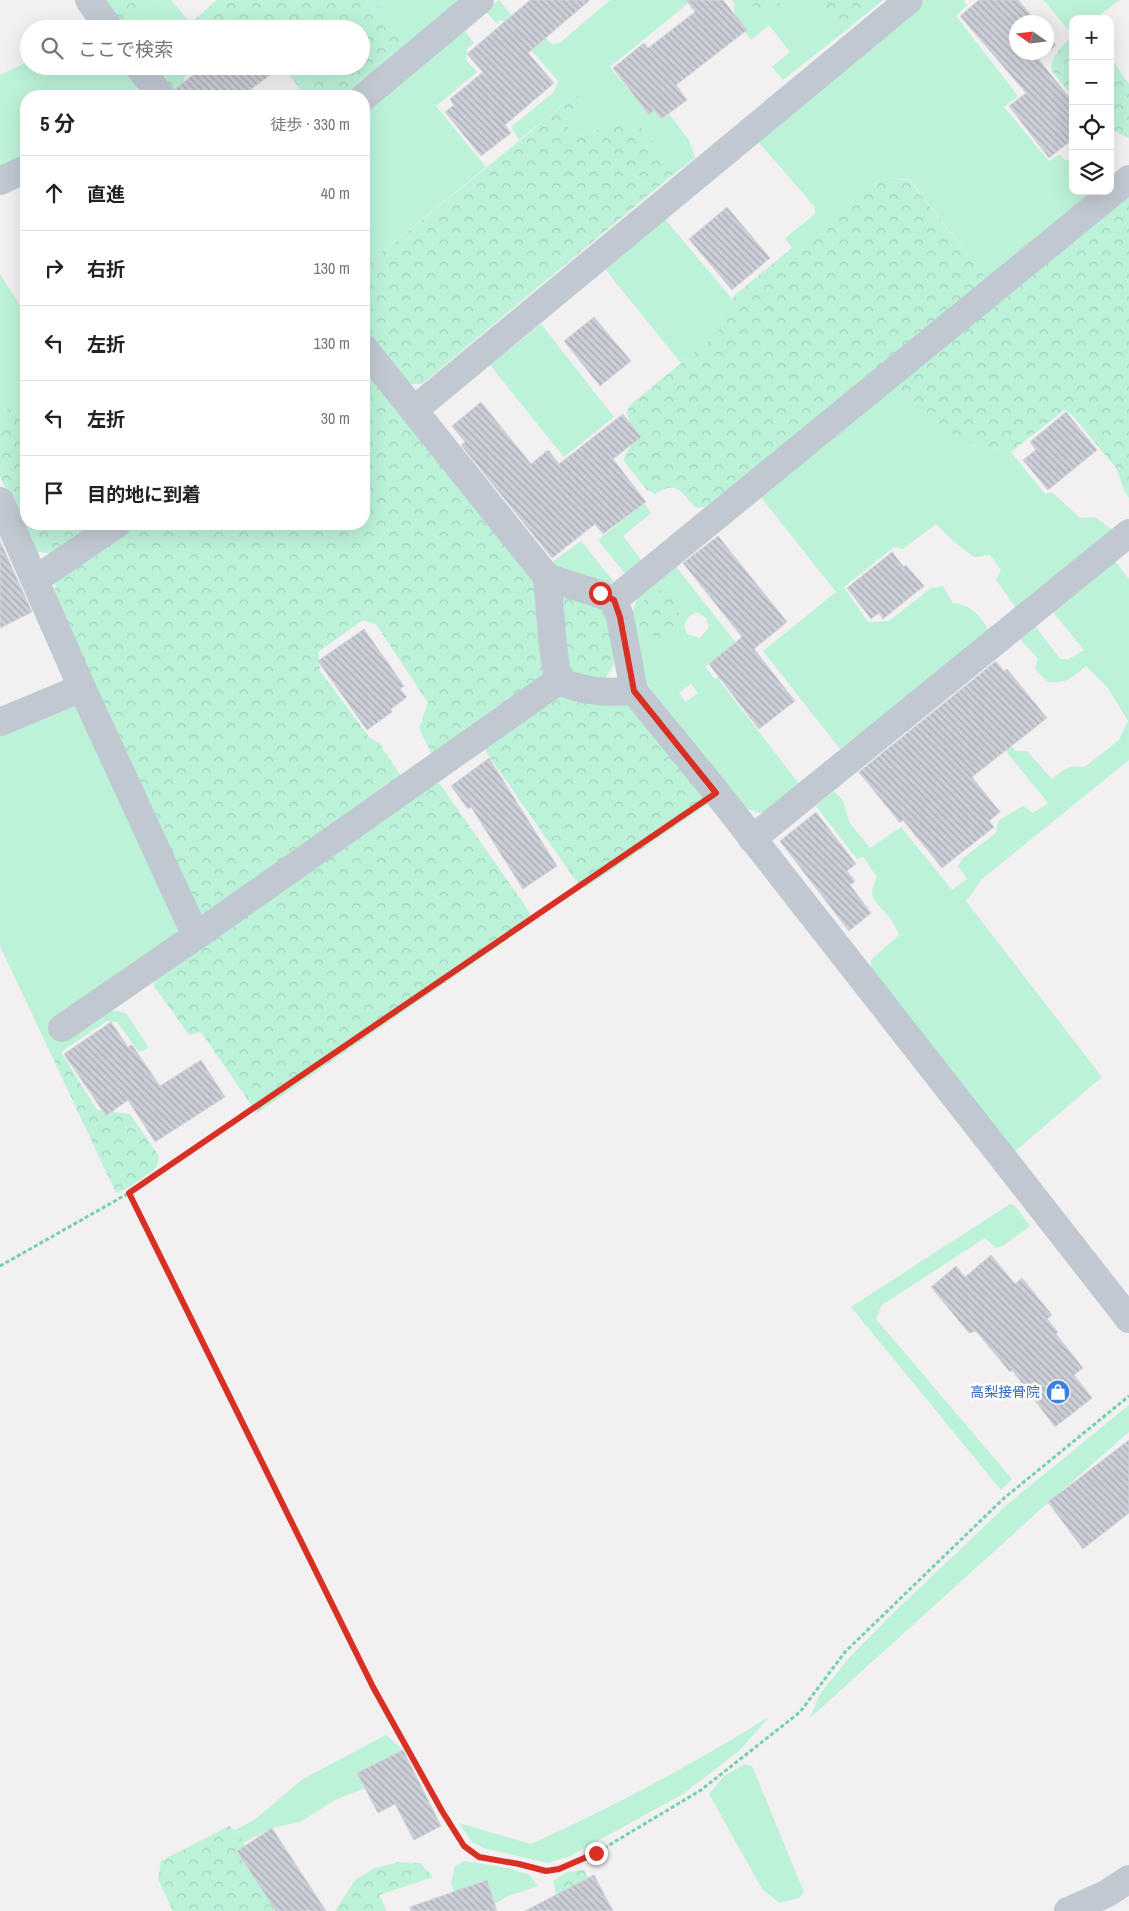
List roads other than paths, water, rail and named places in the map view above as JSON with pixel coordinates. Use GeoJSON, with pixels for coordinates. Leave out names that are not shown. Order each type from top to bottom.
{"type":"FeatureCollection","features":[{"type":"Feature","properties":{"kind":"street"},"geometry":{"type":"LineString","coordinates":[[89,0],[103,20]]}},
{"type":"Feature","properties":{"kind":"street"},"geometry":{"type":"LineString","coordinates":[[370,92],[480,0]]}},
{"type":"Feature","properties":{"kind":"street"},"geometry":{"type":"LineString","coordinates":[[414,410],[909,0]]}},
{"type":"Feature","properties":{"kind":"street"},"geometry":{"type":"LineString","coordinates":[[145,75],[156,90]]}},
{"type":"Feature","properties":{"kind":"street"},"geometry":{"type":"LineString","coordinates":[[0,181],[20,172]]}},
{"type":"Feature","properties":{"kind":"street"},"geometry":{"type":"LineString","coordinates":[[614,600],[1129,179]]}},
{"type":"Feature","properties":{"kind":"street"},"geometry":{"type":"LineString","coordinates":[[370,358],[547,577],[564,584],[600,593],[614,600],[620,617],[634,691],[1129,1319]]}},
{"type":"Feature","properties":{"kind":"street"},"geometry":{"type":"LineString","coordinates":[[0,501],[82,688],[196,936]]}},
{"type":"Feature","properties":{"kind":"street"},"geometry":{"type":"LineString","coordinates":[[35,580],[108,530]]}},
{"type":"Feature","properties":{"kind":"street"},"geometry":{"type":"LineString","coordinates":[[752,839],[1129,532]]}},
{"type":"Feature","properties":{"kind":"street"},"geometry":{"type":"LineString","coordinates":[[547,577],[558,681]]}},
{"type":"Feature","properties":{"kind":"street"},"geometry":{"type":"LineString","coordinates":[[558,681],[583,690],[608,692],[634,691]]}},
{"type":"Feature","properties":{"kind":"street"},"geometry":{"type":"LineString","coordinates":[[62,1028],[558,681]]}},
{"type":"Feature","properties":{"kind":"street"},"geometry":{"type":"LineString","coordinates":[[0,722],[82,688]]}},
{"type":"Feature","properties":{"kind":"street"},"geometry":{"type":"LineString","coordinates":[[1068,1911],[1106,1894],[1129,1879]]}},
{"type":"Feature","properties":{"kind":"place","name":"高梨接骨院"},"geometry":{"type":"Point","coordinates":[1058,1392]}}]}
